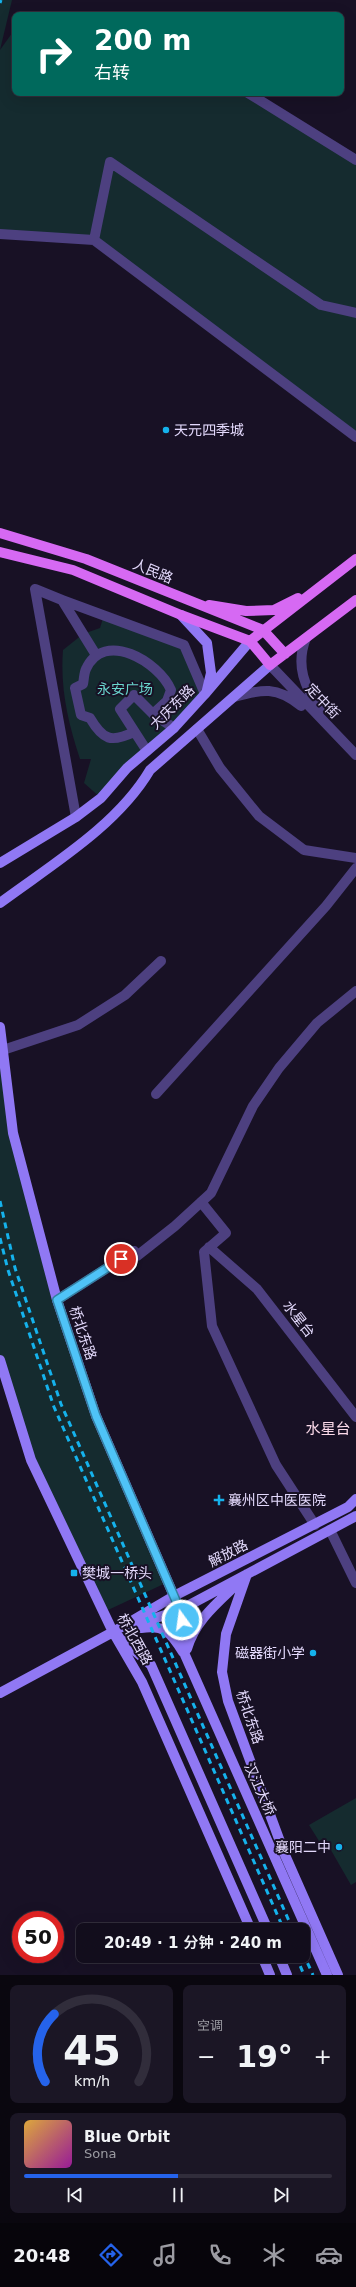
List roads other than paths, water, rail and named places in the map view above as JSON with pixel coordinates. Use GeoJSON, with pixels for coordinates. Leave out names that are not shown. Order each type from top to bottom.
{"type":"FeatureCollection","features":[{"type":"Feature","properties":{"kind":"main road","name":"人民路"},"geometry":{"type":"LineString","coordinates":[[0,533],[86,559],[263,630],[285,654]]}},
{"type":"Feature","properties":{"kind":"main road"},"geometry":{"type":"LineString","coordinates":[[0,552],[73,570],[181,615],[250,640],[270,665]]}},
{"type":"Feature","properties":{"kind":"main road","name":"大庆东路"},"geometry":{"type":"LineString","coordinates":[[0,863],[76,817],[101,798],[127,768],[174,728],[205,694],[250,640],[356,559]]}},
{"type":"Feature","properties":{"kind":"main road"},"geometry":{"type":"LineString","coordinates":[[190,602],[246,610],[274,610],[316,589]]}},
{"type":"Feature","properties":{"kind":"main road"},"geometry":{"type":"LineString","coordinates":[[0,903],[89,838],[139,789],[150,770],[270,665],[356,600]]}},
{"type":"Feature","properties":{"kind":"main road"},"geometry":{"type":"LineString","coordinates":[[181,615],[207,642],[211,673],[205,694]]}},
{"type":"Feature","properties":{"kind":"main road","name":"桥北东路"},"geometry":{"type":"LineString","coordinates":[[0,1027],[13,1133],[57,1300],[96,1416],[180,1610]]}},
{"type":"Feature","properties":{"kind":"main road","name":"桥北西路"},"geometry":{"type":"LineString","coordinates":[[0,1360],[32,1460],[113,1632],[142,1682],[248,1923]]}},
{"type":"Feature","properties":{"kind":"main road","name":"解放路"},"geometry":{"type":"LineString","coordinates":[[0,1692],[113,1632],[174,1596],[315,1525],[348,1507],[356,1499]]}},
{"type":"Feature","properties":{"kind":"main road","name":"解放路"},"geometry":{"type":"LineString","coordinates":[[113,1632],[180,1610],[356,1516]]}},
{"type":"Feature","properties":{"kind":"main road"},"geometry":{"type":"LineString","coordinates":[[185,1655],[191,1634],[199,1621],[247,1574]]}},
{"type":"Feature","properties":{"kind":"main road","name":"桥北东路"},"geometry":{"type":"LineString","coordinates":[[247,1574],[226,1634],[222,1672],[228,1701],[285,1855],[338,1975]]}},
{"type":"Feature","properties":{"kind":"main road","name":"汉江大桥"},"geometry":{"type":"LineString","coordinates":[[180,1610],[185,1655],[327,1975]]}},
{"type":"Feature","properties":{"kind":"main road"},"geometry":{"type":"LineString","coordinates":[[113,1632],[154,1626],[166,1630],[174,1636],[185,1655]]}},
{"type":"Feature","properties":{"kind":"main road"},"geometry":{"type":"LineString","coordinates":[[113,1632],[151,1665],[265,1923]]}},
{"type":"Feature","properties":{"kind":"main road"},"geometry":{"type":"LineString","coordinates":[[265,1963],[270,1975]]}},
{"type":"Feature","properties":{"kind":"main road"},"geometry":{"type":"LineString","coordinates":[[282,1963],[287,1975]]}},
{"type":"Feature","properties":{"kind":"street"},"geometry":{"type":"LineString","coordinates":[[253,96],[356,160]]}},
{"type":"Feature","properties":{"kind":"street"},"geometry":{"type":"LineString","coordinates":[[94,240],[110,162],[321,306],[356,313]]}},
{"type":"Feature","properties":{"kind":"street"},"geometry":{"type":"LineString","coordinates":[[0,234],[94,240],[356,437]]}},
{"type":"Feature","properties":{"kind":"street"},"geometry":{"type":"LineString","coordinates":[[76,817],[36,590],[184,645],[205,694]]}},
{"type":"Feature","properties":{"kind":"street"},"geometry":{"type":"LineString","coordinates":[[62,600],[96,655]]}},
{"type":"Feature","properties":{"kind":"street"},"geometry":{"type":"LineString","coordinates":[[306,638],[301,651],[305,687],[332,731]]}},
{"type":"Feature","properties":{"kind":"street"},"geometry":{"type":"LineString","coordinates":[[134,732],[118,740],[106,737],[98,731],[90,718],[81,715],[75,688],[83,684],[86,669],[96,655],[113,650],[133,654],[152,665],[166,679],[171,690],[167,701],[153,714]]}},
{"type":"Feature","properties":{"kind":"street","name":"定中街"},"geometry":{"type":"LineString","coordinates":[[270,665],[356,755]]}},
{"type":"Feature","properties":{"kind":"street"},"geometry":{"type":"LineString","coordinates":[[234,697],[260,689],[288,695],[332,731]]}},
{"type":"Feature","properties":{"kind":"street"},"geometry":{"type":"LineString","coordinates":[[147,751],[120,710],[134,695],[153,714],[174,728]]}},
{"type":"Feature","properties":{"kind":"street"},"geometry":{"type":"LineString","coordinates":[[197,729],[220,768],[259,816],[304,850],[356,858]]}},
{"type":"Feature","properties":{"kind":"street"},"geometry":{"type":"LineString","coordinates":[[156,1094],[326,906],[356,868]]}},
{"type":"Feature","properties":{"kind":"street"},"geometry":{"type":"LineString","coordinates":[[3,1050],[78,1025],[125,995],[161,961]]}},
{"type":"Feature","properties":{"kind":"street"},"geometry":{"type":"LineString","coordinates":[[57,1300],[134,1251],[137,1256],[175,1226],[211,1193],[253,1106],[279,1068],[317,1023],[356,991]]}},
{"type":"Feature","properties":{"kind":"street"},"geometry":{"type":"LineString","coordinates":[[201,1202],[226,1233],[204,1252],[212,1326],[276,1465],[315,1525]]}},
{"type":"Feature","properties":{"kind":"street","name":"水星台"},"geometry":{"type":"LineString","coordinates":[[209,1248],[257,1290],[356,1417]]}},
{"type":"Feature","properties":{"kind":"street"},"geometry":{"type":"LineString","coordinates":[[330,1530],[356,1583]]}},
{"type":"Feature","properties":{"kind":"railway"},"geometry":{"type":"LineString","coordinates":[[0,1201],[15,1268],[61,1404],[290,1923]]}},
{"type":"Feature","properties":{"kind":"railway"},"geometry":{"type":"LineString","coordinates":[[0,1238],[8,1270],[54,1407],[281,1923]]}},
{"type":"Feature","properties":{"kind":"railway"},"geometry":{"type":"LineString","coordinates":[[299,1963],[304,1975]]}},
{"type":"Feature","properties":{"kind":"railway"},"geometry":{"type":"LineString","coordinates":[[308,1963],[313,1975]]}},
{"type":"Feature","properties":{"kind":"place","name":"天元四季城"},"geometry":{"type":"Point","coordinates":[166,430]}},
{"type":"Feature","properties":{"kind":"place","name":"襄州区中医医院"},"geometry":{"type":"Point","coordinates":[219,1500]}},
{"type":"Feature","properties":{"kind":"place","name":"樊城一桥头"},"geometry":{"type":"Point","coordinates":[74,1573]}},
{"type":"Feature","properties":{"kind":"place","name":"磁器街小学"},"geometry":{"type":"Point","coordinates":[313,1653]}},
{"type":"Feature","properties":{"kind":"place","name":"襄阳二中"},"geometry":{"type":"Point","coordinates":[339,1847]}},
{"type":"Feature","properties":{"kind":"district","name":"水星台"},"geometry":{"type":"Point","coordinates":[328,1429]}},
{"type":"Feature","properties":{"kind":"park label","name":"永安广场"},"geometry":{"type":"Point","coordinates":[125,689]}}]}
